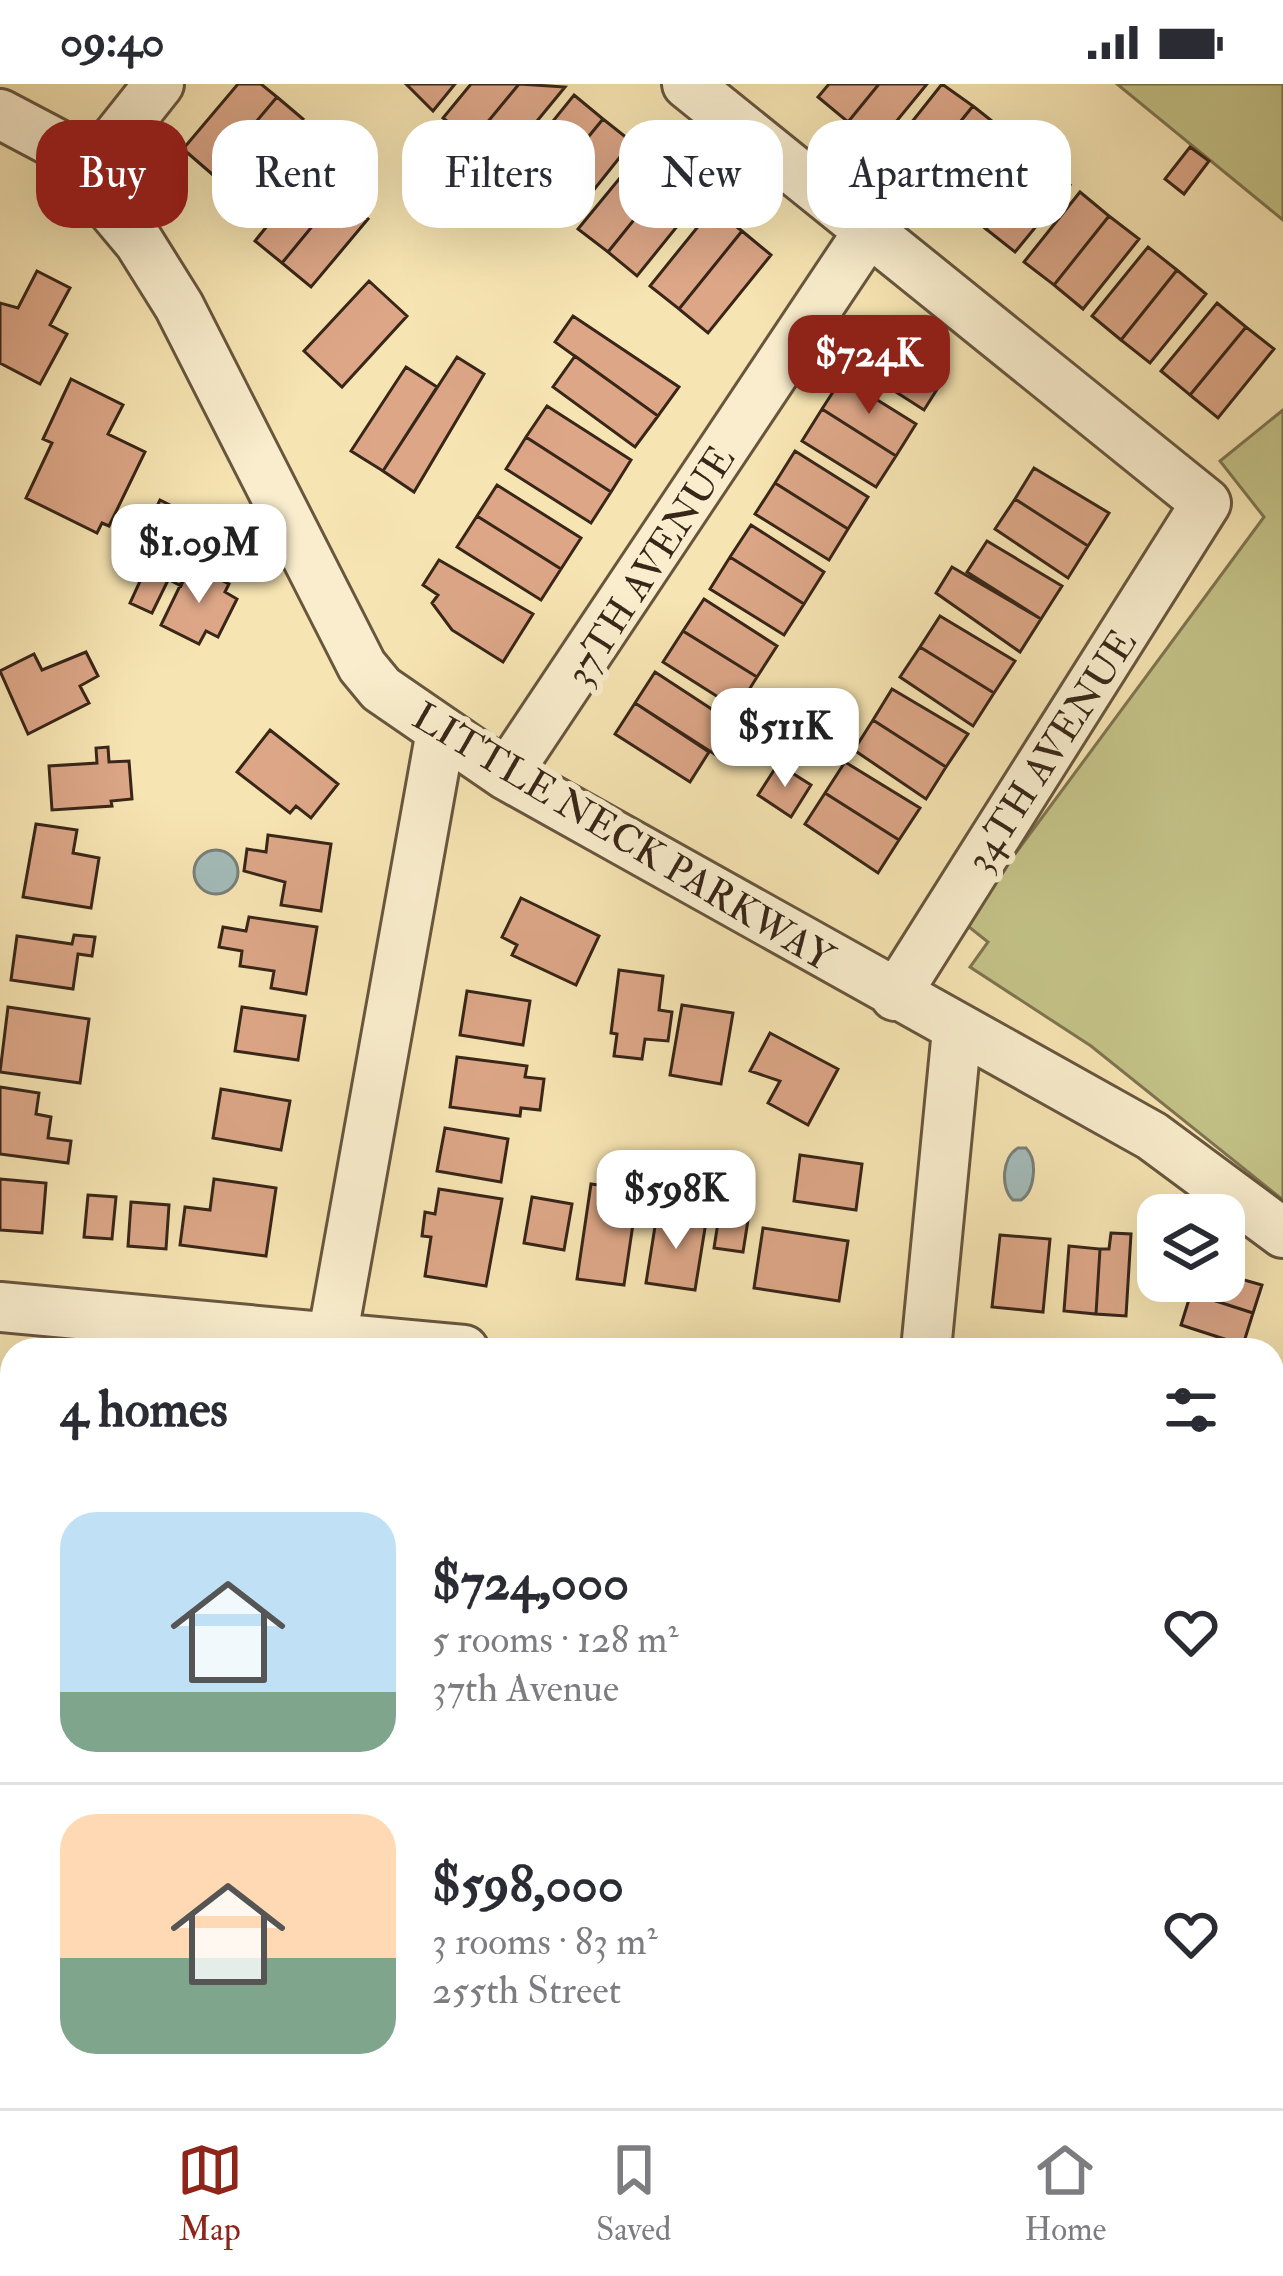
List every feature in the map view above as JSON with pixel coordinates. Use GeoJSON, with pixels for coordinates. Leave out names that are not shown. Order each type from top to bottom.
{"type":"FeatureCollection","features":[{"type":"Feature","properties":{"kind":"street"},"geometry":{"type":"LineString","coordinates":[[130,120],[159,84]]}},
{"type":"Feature","properties":{"kind":"street"},"geometry":{"type":"LineString","coordinates":[[687,84],[868,232]]}},
{"type":"Feature","properties":{"kind":"street","name":"LITTLE NECK PARKWAY"},"geometry":{"type":"LineString","coordinates":[[0,114],[36,133]]}},
{"type":"Feature","properties":{"kind":"street","name":"LITTLE NECK PARKWAY"},"geometry":{"type":"LineString","coordinates":[[128,228],[179,306],[362,666],[381,689],[506,775],[1151,1136],[1283,1233]]}},
{"type":"Feature","properties":{"kind":"street","name":"34TH AVENUE"},"geometry":{"type":"LineString","coordinates":[[868,232],[1206,503],[895,996]]}},
{"type":"Feature","properties":{"kind":"street","name":"37TH AVENUE"},"geometry":{"type":"LineString","coordinates":[[506,775],[868,232]]}},
{"type":"Feature","properties":{"kind":"street"},"geometry":{"type":"LineString","coordinates":[[332,1338],[441,731]]}},
{"type":"Feature","properties":{"kind":"street"},"geometry":{"type":"LineString","coordinates":[[927,1338],[957,1030]]}},
{"type":"Feature","properties":{"kind":"street"},"geometry":{"type":"LineString","coordinates":[[0,1307],[277,1338]]}},
{"type":"Feature","properties":{"kind":"shaded area"},"geometry":{"type":"Polygon","coordinates":[[[1117,84],[1283,84],[1283,220],[1117,84]]]}},
{"type":"Feature","properties":{"kind":"shaded area"},"geometry":{"type":"Polygon","coordinates":[[[1283,410],[1283,1200],[1091,1046],[970,967],[988,942],[964,923],[1264,517],[1220,461],[1283,410]]]}},
{"type":"Feature","properties":{"kind":"water"},"geometry":{"type":"Polygon","coordinates":[[[216,850],[232,856],[238,872],[232,888],[216,894],[200,888],[194,872],[200,856],[216,850]]]}},
{"type":"Feature","properties":{"kind":"water"},"geometry":{"type":"Polygon","coordinates":[[[1018,1148],[1030,1153],[1033,1175],[1026,1196],[1013,1200],[1005,1173],[1018,1148]]]}},
{"type":"Feature","properties":{"kind":"building"},"geometry":{"type":"Polygon","coordinates":[[[238,84],[261,84],[277,97],[258,120],[212,120],[212,174],[188,153],[188,143],[238,84]]]}},
{"type":"Feature","properties":{"kind":"building"},"geometry":{"type":"Polygon","coordinates":[[[406,84],[455,84],[433,111],[406,84]]]}},
{"type":"Feature","properties":{"kind":"building"},"geometry":{"type":"Polygon","coordinates":[[[471,84],[519,84],[489,120],[443,118],[471,84]]]}},
{"type":"Feature","properties":{"kind":"building"},"geometry":{"type":"Polygon","coordinates":[[[519,84],[565,87],[538,120],[489,120],[519,84]]]}},
{"type":"Feature","properties":{"kind":"building"},"geometry":{"type":"Polygon","coordinates":[[[829,84],[879,84],[850,120],[818,97],[829,84]]]}},
{"type":"Feature","properties":{"kind":"building"},"geometry":{"type":"Polygon","coordinates":[[[879,84],[927,84],[897,120],[850,120],[879,84]]]}},
{"type":"Feature","properties":{"kind":"building"},"geometry":{"type":"Polygon","coordinates":[[[942,84],[973,106],[962,120],[913,120],[942,84]]]}},
{"type":"Feature","properties":{"kind":"building"},"geometry":{"type":"Polygon","coordinates":[[[574,95],[603,119],[595,129],[595,120],[554,120],[574,95]]]}},
{"type":"Feature","properties":{"kind":"building"},"geometry":{"type":"Polygon","coordinates":[[[277,97],[303,119],[302,120],[258,120],[277,97]]]}},
{"type":"Feature","properties":{"kind":"building"},"geometry":{"type":"Polygon","coordinates":[[[973,106],[991,120],[962,120],[973,106]]]}},
{"type":"Feature","properties":{"kind":"building"},"geometry":{"type":"Polygon","coordinates":[[[603,119],[619,132],[619,158],[595,188],[595,129],[603,119]]]}},
{"type":"Feature","properties":{"kind":"building"},"geometry":{"type":"Polygon","coordinates":[[[1190,147],[1209,161],[1184,194],[1165,179],[1190,147]]]}},
{"type":"Feature","properties":{"kind":"building"},"geometry":{"type":"Polygon","coordinates":[[[619,179],[619,228],[627,228],[608,252],[578,229],[595,228],[595,208],[619,179]]]}},
{"type":"Feature","properties":{"kind":"building"},"geometry":{"type":"Polygon","coordinates":[[[1080,192],[1109,216],[1054,285],[1024,262],[1051,228],[1071,228],[1071,203],[1080,192]]]}},
{"type":"Feature","properties":{"kind":"building"},"geometry":{"type":"Polygon","coordinates":[[[1109,216],[1139,239],[1083,309],[1054,285],[1109,216]]]}},
{"type":"Feature","properties":{"kind":"building"},"geometry":{"type":"Polygon","coordinates":[[[266,228],[311,228],[282,263],[255,241],[266,228]]]}},
{"type":"Feature","properties":{"kind":"building"},"geometry":{"type":"Polygon","coordinates":[[[311,228],[360,228],[311,287],[282,263],[311,228]]]}},
{"type":"Feature","properties":{"kind":"building"},"geometry":{"type":"Polygon","coordinates":[[[627,228],[676,228],[637,276],[608,252],[627,228]]]}},
{"type":"Feature","properties":{"kind":"building"},"geometry":{"type":"Polygon","coordinates":[[[697,228],[742,231],[679,309],[650,286],[697,228]]]}},
{"type":"Feature","properties":{"kind":"building"},"geometry":{"type":"Polygon","coordinates":[[[987,228],[1035,228],[1015,252],[987,228]]]}},
{"type":"Feature","properties":{"kind":"building"},"geometry":{"type":"Polygon","coordinates":[[[742,231],[771,255],[708,333],[679,309],[742,231]]]}},
{"type":"Feature","properties":{"kind":"building"},"geometry":{"type":"Polygon","coordinates":[[[1148,247],[1177,270],[1121,340],[1092,316],[1148,247]]]}},
{"type":"Feature","properties":{"kind":"building"},"geometry":{"type":"Polygon","coordinates":[[[1177,270],[1206,294],[1150,363],[1121,340],[1177,270]]]}},
{"type":"Feature","properties":{"kind":"building"},"geometry":{"type":"Polygon","coordinates":[[[37,271],[70,288],[50,325],[67,334],[40,384],[0,363],[0,303],[18,308],[37,271]]]}},
{"type":"Feature","properties":{"kind":"building"},"geometry":{"type":"Polygon","coordinates":[[[369,281],[407,316],[342,387],[304,351],[369,281]]]}},
{"type":"Feature","properties":{"kind":"building"},"geometry":{"type":"Polygon","coordinates":[[[1217,303],[1246,327],[1190,395],[1161,371],[1217,303]]]}},
{"type":"Feature","properties":{"kind":"building"},"geometry":{"type":"Polygon","coordinates":[[[573,316],[679,387],[658,416],[555,342],[573,316]]]}},
{"type":"Feature","properties":{"kind":"building"},"geometry":{"type":"Polygon","coordinates":[[[1246,327],[1274,349],[1218,418],[1190,395],[1246,327]]]}},
{"type":"Feature","properties":{"kind":"building"},"geometry":{"type":"Polygon","coordinates":[[[871,338],[941,383],[924,410],[854,365],[871,338]]]}},
{"type":"Feature","properties":{"kind":"building"},"geometry":{"type":"Polygon","coordinates":[[[575,356],[658,416],[635,447],[553,387],[575,356]]]}},
{"type":"Feature","properties":{"kind":"building"},"geometry":{"type":"Polygon","coordinates":[[[457,357],[484,374],[414,492],[383,471],[457,357]]]}},
{"type":"Feature","properties":{"kind":"building"},"geometry":{"type":"Polygon","coordinates":[[[406,367],[437,387],[383,471],[351,451],[406,367]]]}},
{"type":"Feature","properties":{"kind":"building"},"geometry":{"type":"Polygon","coordinates":[[[842,378],[916,424],[896,456],[822,409],[842,378]]]}},
{"type":"Feature","properties":{"kind":"building"},"geometry":{"type":"Polygon","coordinates":[[[71,379],[123,405],[108,434],[145,452],[109,526],[102,523],[97,533],[26,498],[52,443],[43,439],[71,379]]]}},
{"type":"Feature","properties":{"kind":"building"},"geometry":{"type":"Polygon","coordinates":[[[547,406],[631,460],[611,492],[526,437],[547,406]]]}},
{"type":"Feature","properties":{"kind":"building"},"geometry":{"type":"Polygon","coordinates":[[[822,409],[896,456],[876,487],[802,441],[822,409]]]}},
{"type":"Feature","properties":{"kind":"building"},"geometry":{"type":"Polygon","coordinates":[[[526,437],[611,492],[591,523],[506,469],[526,437]]]}},
{"type":"Feature","properties":{"kind":"building"},"geometry":{"type":"Polygon","coordinates":[[[795,451],[868,497],[848,529],[775,483],[795,451]]]}},
{"type":"Feature","properties":{"kind":"building"},"geometry":{"type":"Polygon","coordinates":[[[1034,468],[1109,513],[1088,546],[1015,499],[1034,468]]]}},
{"type":"Feature","properties":{"kind":"building"},"geometry":{"type":"Polygon","coordinates":[[[775,483],[848,529],[829,560],[755,514],[775,483]]]}},
{"type":"Feature","properties":{"kind":"building"},"geometry":{"type":"Polygon","coordinates":[[[497,485],[581,538],[561,569],[477,516],[497,485]]]}},
{"type":"Feature","properties":{"kind":"building"},"geometry":{"type":"Polygon","coordinates":[[[1015,499],[1088,546],[1068,578],[995,529],[1015,499]]]}},
{"type":"Feature","properties":{"kind":"building"},"geometry":{"type":"Polygon","coordinates":[[[160,500],[198,519],[152,613],[130,603],[142,577],[126,569],[160,500]]]}},
{"type":"Feature","properties":{"kind":"building"},"geometry":{"type":"Polygon","coordinates":[[[477,516],[561,569],[541,600],[457,547],[477,516]]]}},
{"type":"Feature","properties":{"kind":"building"},"geometry":{"type":"Polygon","coordinates":[[[751,525],[824,572],[804,604],[730,557],[751,525]]]}},
{"type":"Feature","properties":{"kind":"building"},"geometry":{"type":"Polygon","coordinates":[[[987,541],[1062,586],[1041,619],[967,572],[987,541]]]}},
{"type":"Feature","properties":{"kind":"building"},"geometry":{"type":"Polygon","coordinates":[[[730,557],[804,604],[784,635],[710,589],[730,557]]]}},
{"type":"Feature","properties":{"kind":"building"},"geometry":{"type":"Polygon","coordinates":[[[178,559],[190,565],[181,586],[168,579],[178,559]]]}},
{"type":"Feature","properties":{"kind":"building"},"geometry":{"type":"Polygon","coordinates":[[[439,560],[533,614],[503,662],[452,630],[432,603],[438,595],[423,585],[439,560]]]}},
{"type":"Feature","properties":{"kind":"building"},"geometry":{"type":"Polygon","coordinates":[[[190,565],[229,584],[225,592],[237,599],[218,637],[206,631],[199,644],[161,625],[190,565]]]}},
{"type":"Feature","properties":{"kind":"building"},"geometry":{"type":"Polygon","coordinates":[[[952,567],[1041,619],[1020,652],[936,593],[952,567]]]}},
{"type":"Feature","properties":{"kind":"building"},"geometry":{"type":"Polygon","coordinates":[[[704,599],[777,646],[757,677],[683,631],[704,599]]]}},
{"type":"Feature","properties":{"kind":"building"},"geometry":{"type":"Polygon","coordinates":[[[940,616],[1015,661],[994,693],[920,647],[940,616]]]}},
{"type":"Feature","properties":{"kind":"building"},"geometry":{"type":"Polygon","coordinates":[[[683,631],[757,677],[737,709],[663,662],[683,631]]]}},
{"type":"Feature","properties":{"kind":"building"},"geometry":{"type":"Polygon","coordinates":[[[920,647],[994,693],[973,726],[900,677],[920,647]]]}},
{"type":"Feature","properties":{"kind":"building"},"geometry":{"type":"Polygon","coordinates":[[[86,652],[98,676],[80,686],[89,703],[28,734],[0,671],[34,654],[42,670],[86,652]]]}},
{"type":"Feature","properties":{"kind":"building"},"geometry":{"type":"Polygon","coordinates":[[[655,672],[739,727],[719,757],[635,703],[655,672]]]}},
{"type":"Feature","properties":{"kind":"building"},"geometry":{"type":"Polygon","coordinates":[[[892,689],[968,734],[946,767],[873,720],[892,689]]]}},
{"type":"Feature","properties":{"kind":"building"},"geometry":{"type":"Polygon","coordinates":[[[635,703],[709,752],[690,782],[615,734],[635,703]]]}},
{"type":"Feature","properties":{"kind":"building"},"geometry":{"type":"Polygon","coordinates":[[[873,720],[946,767],[926,799],[854,750],[873,720]]]}},
{"type":"Feature","properties":{"kind":"building"},"geometry":{"type":"Polygon","coordinates":[[[270,730],[338,784],[311,818],[296,806],[290,813],[237,772],[270,730]]]}},
{"type":"Feature","properties":{"kind":"building"},"geometry":{"type":"Polygon","coordinates":[[[108,747],[109,762],[129,761],[132,799],[111,801],[112,806],[52,810],[49,766],[97,763],[96,748],[108,747]]]}},
{"type":"Feature","properties":{"kind":"building"},"geometry":{"type":"Polygon","coordinates":[[[845,762],[920,808],[899,840],[825,793],[845,762]]]}},
{"type":"Feature","properties":{"kind":"building"},"geometry":{"type":"Polygon","coordinates":[[[778,764],[811,785],[791,817],[758,795],[778,764]]]}},
{"type":"Feature","properties":{"kind":"building"},"geometry":{"type":"Polygon","coordinates":[[[825,793],[899,840],[878,873],[805,824],[825,793]]]}},
{"type":"Feature","properties":{"kind":"building"},"geometry":{"type":"Polygon","coordinates":[[[36,824],[77,830],[73,853],[99,858],[91,908],[23,897],[36,824]]]}},
{"type":"Feature","properties":{"kind":"building"},"geometry":{"type":"Polygon","coordinates":[[[268,835],[331,844],[321,911],[281,905],[285,882],[244,871],[247,849],[266,852],[268,835]]]}},
{"type":"Feature","properties":{"kind":"building"},"geometry":{"type":"Polygon","coordinates":[[[521,898],[599,936],[576,985],[512,955],[517,945],[502,937],[521,898]]]}},
{"type":"Feature","properties":{"kind":"building"},"geometry":{"type":"Polygon","coordinates":[[[249,917],[317,927],[306,994],[271,988],[274,971],[240,966],[242,951],[219,947],[223,927],[246,931],[249,917]]]}},
{"type":"Feature","properties":{"kind":"building"},"geometry":{"type":"Polygon","coordinates":[[[74,935],[95,937],[92,956],[78,954],[73,989],[11,980],[17,936],[72,944],[74,935]]]}},
{"type":"Feature","properties":{"kind":"building"},"geometry":{"type":"Polygon","coordinates":[[[619,970],[663,976],[659,1010],[672,1012],[668,1041],[645,1039],[642,1059],[614,1056],[617,1034],[611,1033],[619,970]]]}},
{"type":"Feature","properties":{"kind":"building"},"geometry":{"type":"Polygon","coordinates":[[[467,991],[530,1001],[523,1045],[460,1035],[467,991]]]}},
{"type":"Feature","properties":{"kind":"building"},"geometry":{"type":"Polygon","coordinates":[[[682,1005],[733,1013],[721,1084],[670,1075],[682,1005]]]}},
{"type":"Feature","properties":{"kind":"building"},"geometry":{"type":"Polygon","coordinates":[[[8,1007],[89,1019],[80,1083],[0,1072],[8,1007]]]}},
{"type":"Feature","properties":{"kind":"building"},"geometry":{"type":"Polygon","coordinates":[[[242,1007],[305,1016],[298,1060],[235,1051],[242,1007]]]}},
{"type":"Feature","properties":{"kind":"building"},"geometry":{"type":"Polygon","coordinates":[[[770,1033],[838,1069],[808,1125],[768,1103],[780,1081],[750,1071],[770,1033]]]}},
{"type":"Feature","properties":{"kind":"building"},"geometry":{"type":"Polygon","coordinates":[[[457,1057],[527,1066],[525,1077],[544,1079],[540,1110],[521,1108],[520,1116],[450,1107],[457,1057]]]}},
{"type":"Feature","properties":{"kind":"building"},"geometry":{"type":"Polygon","coordinates":[[[0,1087],[39,1093],[36,1114],[51,1117],[48,1138],[71,1141],[68,1163],[0,1154],[0,1087]]]}},
{"type":"Feature","properties":{"kind":"building"},"geometry":{"type":"Polygon","coordinates":[[[221,1089],[290,1101],[281,1150],[213,1138],[221,1089]]]}},
{"type":"Feature","properties":{"kind":"building"},"geometry":{"type":"Polygon","coordinates":[[[445,1128],[508,1139],[501,1182],[437,1171],[445,1128]]]}},
{"type":"Feature","properties":{"kind":"building"},"geometry":{"type":"Polygon","coordinates":[[[800,1155],[862,1164],[856,1210],[794,1201],[800,1155]]]}},
{"type":"Feature","properties":{"kind":"building"},"geometry":{"type":"Polygon","coordinates":[[[0,1179],[46,1183],[42,1233],[0,1230],[0,1179]]]}},
{"type":"Feature","properties":{"kind":"building"},"geometry":{"type":"Polygon","coordinates":[[[214,1179],[276,1188],[266,1256],[180,1245],[185,1207],[210,1210],[214,1179]]]}},
{"type":"Feature","properties":{"kind":"building"},"geometry":{"type":"Polygon","coordinates":[[[591,1184],[638,1190],[624,1285],[577,1279],[591,1184]]]}},
{"type":"Feature","properties":{"kind":"building"},"geometry":{"type":"Polygon","coordinates":[[[439,1189],[502,1199],[486,1286],[425,1276],[431,1237],[422,1236],[425,1212],[435,1214],[439,1189]]]}},
{"type":"Feature","properties":{"kind":"building"},"geometry":{"type":"Polygon","coordinates":[[[88,1195],[116,1197],[112,1239],[84,1237],[88,1195]]]}},
{"type":"Feature","properties":{"kind":"building"},"geometry":{"type":"Polygon","coordinates":[[[532,1197],[572,1204],[564,1250],[524,1243],[532,1197]]]}},
{"type":"Feature","properties":{"kind":"building"},"geometry":{"type":"Polygon","coordinates":[[[131,1202],[169,1205],[166,1249],[128,1246],[131,1202]]]}},
{"type":"Feature","properties":{"kind":"building"},"geometry":{"type":"Polygon","coordinates":[[[720,1210],[749,1214],[743,1252],[714,1248],[720,1210]]]}},
{"type":"Feature","properties":{"kind":"building"},"geometry":{"type":"Polygon","coordinates":[[[657,1214],[706,1222],[695,1290],[646,1283],[657,1214]]]}},
{"type":"Feature","properties":{"kind":"building"},"geometry":{"type":"Polygon","coordinates":[[[763,1228],[848,1241],[839,1301],[754,1288],[763,1228]]]}},
{"type":"Feature","properties":{"kind":"building"},"geometry":{"type":"Polygon","coordinates":[[[1111,1233],[1131,1234],[1126,1316],[1096,1314],[1100,1249],[1109,1249],[1111,1233]]]}},
{"type":"Feature","properties":{"kind":"building"},"geometry":{"type":"Polygon","coordinates":[[[1000,1235],[1050,1239],[1043,1312],[992,1307],[1000,1235]]]}},
{"type":"Feature","properties":{"kind":"building"},"geometry":{"type":"Polygon","coordinates":[[[1069,1246],[1100,1249],[1096,1314],[1064,1311],[1069,1246]]]}},
{"type":"Feature","properties":{"kind":"building"},"geometry":{"type":"Polygon","coordinates":[[[1245,1280],[1262,1285],[1253,1313],[1219,1302],[1245,1302],[1245,1280]]]}},
{"type":"Feature","properties":{"kind":"building"},"geometry":{"type":"Polygon","coordinates":[[[1188,1302],[1219,1302],[1253,1313],[1245,1338],[1221,1338],[1181,1325],[1188,1302]]]}}]}
